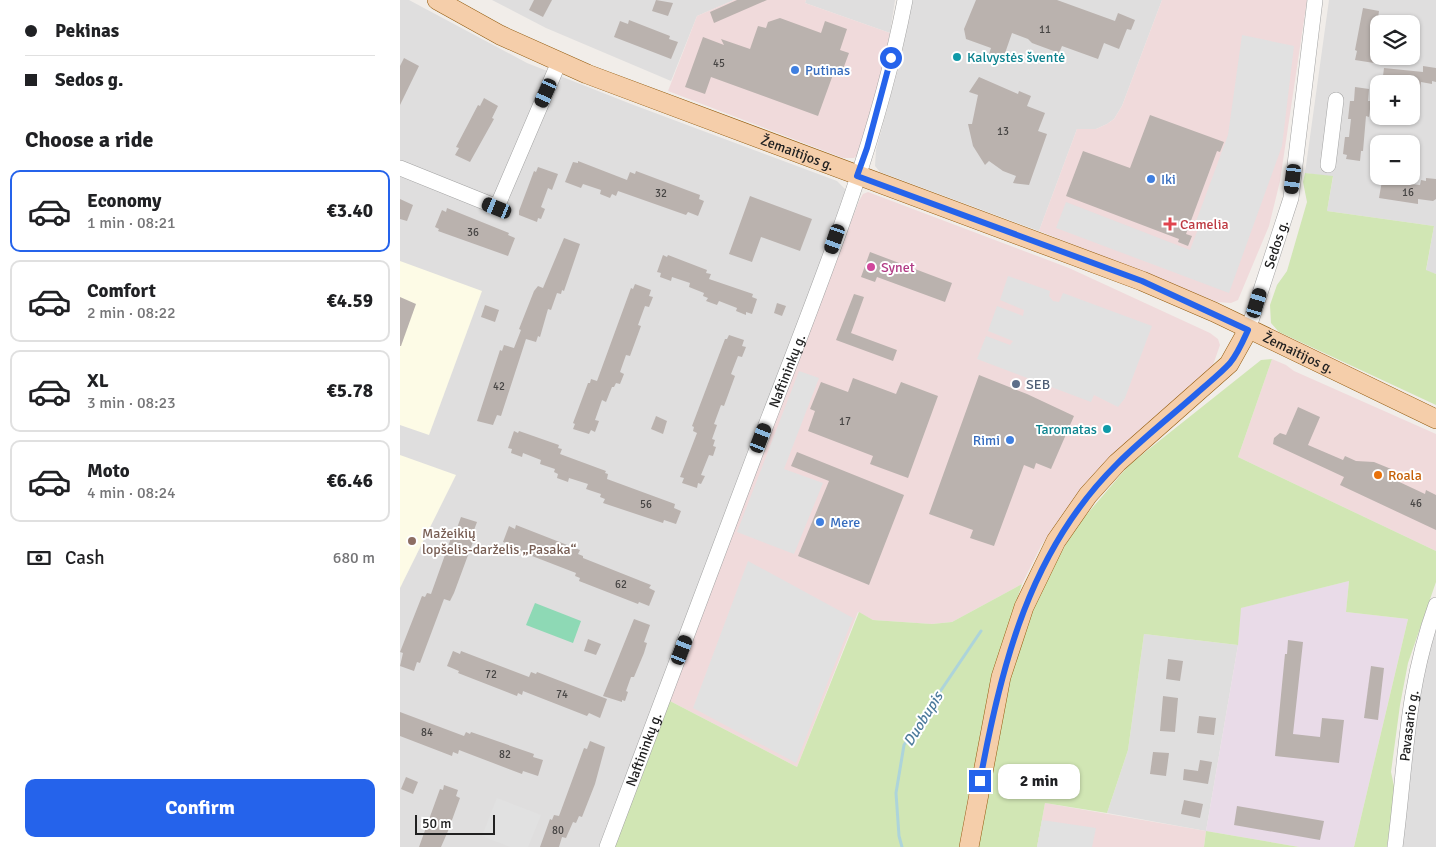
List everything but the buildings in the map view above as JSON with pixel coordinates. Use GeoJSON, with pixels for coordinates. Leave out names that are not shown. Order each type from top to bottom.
{"type":"FeatureCollection","features":[{"type":"Feature","properties":{"kind":"main road","name":"Žemaitijos g."},"geometry":{"type":"LineString","coordinates":[[437,0],[500,35],[650,99],[1142,281],[1436,419]]}},
{"type":"Feature","properties":{"kind":"main road","name":"Sedos g."},"geometry":{"type":"LineString","coordinates":[[969,847],[992,714],[1001,678],[1024,607],[1052,548],[1074,514],[1102,479],[1136,445],[1229,364],[1248,330]]}},
{"type":"Feature","properties":{"kind":"street","name":"Naftininkų g."},"geometry":{"type":"LineString","coordinates":[[607,847],[796,348],[857,176],[870,139],[905,0]]}},
{"type":"Feature","properties":{"kind":"street","name":"Sedos g."},"geometry":{"type":"LineString","coordinates":[[1248,330],[1291,198],[1316,0]]}},
{"type":"Feature","properties":{"kind":"street"},"geometry":{"type":"LineString","coordinates":[[400,168],[497,208],[560,62]]}},
{"type":"Feature","properties":{"kind":"street"},"geometry":{"type":"LineString","coordinates":[[1328,165],[1336,100]]}},
{"type":"Feature","properties":{"kind":"street","name":"Pavasario g."},"geometry":{"type":"LineString","coordinates":[[1395,847],[1409,713],[1418,666],[1436,605]]}},
{"type":"Feature","properties":{"kind":"shaded area"},"geometry":{"type":"Polygon","coordinates":[[[400,0],[409,0],[527,63],[837,181],[846,190],[787,355],[600,847],[400,847],[400,0]]]}},
{"type":"Feature","properties":{"kind":"shaded area"},"geometry":{"type":"Polygon","coordinates":[[[492,0],[734,0],[697,16],[671,81],[546,28],[492,0]]]}},
{"type":"Feature","properties":{"kind":"shaded area"},"geometry":{"type":"Polygon","coordinates":[[[734,0],[806,0],[805,3],[890,33],[880,81],[858,155],[854,158],[843,158],[668,91],[697,16],[734,0]]]}},
{"type":"Feature","properties":{"kind":"shaded area"},"geometry":{"type":"Polygon","coordinates":[[[806,0],[895,0],[890,33],[805,3],[806,0]]]}},
{"type":"Feature","properties":{"kind":"shaded area"},"geometry":{"type":"Polygon","coordinates":[[[912,0],[1162,0],[1122,106],[1114,119],[1107,124],[1096,129],[1077,129],[1039,231],[880,172],[875,166],[876,150],[901,58],[912,0]]]}},
{"type":"Feature","properties":{"kind":"shaded area"},"geometry":{"type":"Polygon","coordinates":[[[1162,0],[1307,0],[1280,181],[1269,226],[1238,300],[1231,303],[1217,302],[1039,231],[1077,129],[1096,129],[1107,124],[1114,119],[1122,106],[1162,0]]]}},
{"type":"Feature","properties":{"kind":"shaded area"},"geometry":{"type":"Polygon","coordinates":[[[1329,0],[1436,0],[1436,274],[1426,271],[1434,226],[1327,211],[1333,177],[1305,173],[1329,0]]]}},
{"type":"Feature","properties":{"kind":"shaded area"},"geometry":{"type":"Polygon","coordinates":[[[1242,35],[1294,46],[1282,146],[1229,293],[1056,228],[1066,202],[1190,250],[1198,229],[1194,227],[1228,135],[1242,35]]]}},
{"type":"Feature","properties":{"kind":"shaded area"},"geometry":{"type":"Polygon","coordinates":[[[868,192],[1069,268],[1210,333],[1218,339],[1220,345],[1213,365],[1201,380],[1093,475],[1064,512],[1041,546],[1022,584],[952,622],[932,624],[873,620],[858,612],[797,767],[668,700],[859,201],[863,194],[868,192]]]}},
{"type":"Feature","properties":{"kind":"shaded area"},"geometry":{"type":"Polygon","coordinates":[[[400,261],[482,291],[429,435],[400,425],[400,261]]]}},
{"type":"Feature","properties":{"kind":"shaded area"},"geometry":{"type":"Polygon","coordinates":[[[1008,276],[1050,291],[1049,296],[1053,301],[1059,302],[1063,293],[1152,326],[1125,398],[1118,407],[1094,395],[1091,402],[977,359],[986,336],[1010,345],[1013,341],[988,331],[997,306],[1023,316],[1024,310],[1000,300],[1008,276]]]}},
{"type":"Feature","properties":{"kind":"shaded area"},"geometry":{"type":"Polygon","coordinates":[[[1272,359],[1294,371],[1436,434],[1436,551],[1238,457],[1272,359]]]}},
{"type":"Feature","properties":{"kind":"shaded area"},"geometry":{"type":"Polygon","coordinates":[[[799,371],[819,378],[784,469],[823,483],[794,554],[737,532],[799,371]]]}},
{"type":"Feature","properties":{"kind":"shaded area","name":"Mažeikių lopšelis-darželis „Pasaka“"},"geometry":{"type":"Polygon","coordinates":[[[400,455],[456,475],[400,588],[400,455]]]}},
{"type":"Feature","properties":{"kind":"shaded area"},"geometry":{"type":"Polygon","coordinates":[[[748,561],[853,618],[796,763],[693,708],[748,561]]]}},
{"type":"Feature","properties":{"kind":"shaded area"},"geometry":{"type":"Polygon","coordinates":[[[1349,581],[1346,612],[1408,619],[1354,847],[1299,847],[1206,831],[1238,645],[1240,608],[1349,581]]]}},
{"type":"Feature","properties":{"kind":"shaded area"},"geometry":{"type":"Polygon","coordinates":[[[1436,623],[1436,847],[1400,847],[1415,705],[1436,623]]]}},
{"type":"Feature","properties":{"kind":"shaded area"},"geometry":{"type":"Polygon","coordinates":[[[1144,634],[1238,645],[1206,831],[1107,813],[1128,750],[1144,634]]]}},
{"type":"Feature","properties":{"kind":"shaded area"},"geometry":{"type":"Polygon","coordinates":[[[497,798],[541,815],[528,847],[510,847],[482,836],[497,798]]]}},
{"type":"Feature","properties":{"kind":"shaded area"},"geometry":{"type":"Polygon","coordinates":[[[1045,803],[1206,831],[1204,847],[1037,847],[1045,803]]]}},
{"type":"Feature","properties":{"kind":"shaded area"},"geometry":{"type":"Polygon","coordinates":[[[1042,820],[1096,828],[1092,847],[1037,847],[1042,820]]]}},
{"type":"Feature","properties":{"kind":"green space"},"geometry":{"type":"Polygon","coordinates":[[[1305,173],[1333,176],[1327,211],[1434,226],[1426,270],[1436,274],[1436,405],[1279,332],[1271,323],[1270,305],[1277,285],[1287,271],[1307,202],[1303,182],[1305,173]]]}},
{"type":"Feature","properties":{"kind":"green space"},"geometry":{"type":"Polygon","coordinates":[[[1272,359],[1238,457],[1436,551],[1436,582],[1408,663],[1400,705],[1391,772],[1395,791],[1387,847],[1354,847],[1408,619],[1346,612],[1349,581],[1241,608],[1238,645],[1144,634],[1128,750],[1107,813],[1045,803],[1037,847],[977,847],[1006,688],[1032,610],[1054,565],[1076,527],[1129,465],[1261,360],[1272,359]]]}},
{"type":"Feature","properties":{"kind":"green space"},"geometry":{"type":"Polygon","coordinates":[[[1022,584],[1002,649],[986,714],[959,847],[612,847],[668,700],[797,767],[859,612],[873,620],[932,624],[952,622],[1022,584]]]}},
{"type":"Feature","properties":{"kind":"green space"},"geometry":{"type":"Polygon","coordinates":[[[535,603],[581,621],[573,643],[526,625],[535,603]]]}},
{"type":"Feature","properties":{"kind":"green space"},"geometry":{"type":"Polygon","coordinates":[[[1206,831],[1299,847],[1204,847],[1206,831]]]}},
{"type":"Feature","properties":{"kind":"waterway","name":"Duobupis"},"geometry":{"type":"LineString","coordinates":[[902,847],[899,836],[896,793],[904,745],[981,631]]}},
{"type":"Feature","properties":{"kind":"place","name":"Kalvystės šventė"},"geometry":{"type":"Point","coordinates":[957,57]}},
{"type":"Feature","properties":{"kind":"place","name":"Putinas"},"geometry":{"type":"Point","coordinates":[795,70]}},
{"type":"Feature","properties":{"kind":"place","name":"Iki"},"geometry":{"type":"Point","coordinates":[1151,179]}},
{"type":"Feature","properties":{"kind":"place","name":"Camelia"},"geometry":{"type":"Point","coordinates":[1170,224]}},
{"type":"Feature","properties":{"kind":"place","name":"Synet"},"geometry":{"type":"Point","coordinates":[871,267]}},
{"type":"Feature","properties":{"kind":"place","name":"SEB"},"geometry":{"type":"Point","coordinates":[1016,384]}},
{"type":"Feature","properties":{"kind":"place","name":"Taromatas"},"geometry":{"type":"Point","coordinates":[1107,429]}},
{"type":"Feature","properties":{"kind":"place","name":"Rimi"},"geometry":{"type":"Point","coordinates":[1010,440]}},
{"type":"Feature","properties":{"kind":"place","name":"Roala"},"geometry":{"type":"Point","coordinates":[1378,475]}},
{"type":"Feature","properties":{"kind":"place","name":"Mere"},"geometry":{"type":"Point","coordinates":[820,522]}},
{"type":"Feature","properties":{"kind":"place","name":"Mažeikių lopšelis-darželis „Pasaka“"},"geometry":{"type":"Point","coordinates":[412,541]}},
{"type":"Feature","properties":{"kind":"route"},"geometry":{"type":"LineString","coordinates":[[891,58],[867,148],[857,176],[1142,281],[1214,312],[1248,330],[1229,364],[1117,463],[1088,496],[1056,541],[1041,568],[1011,644],[992,714],[980,781]]}}]}
